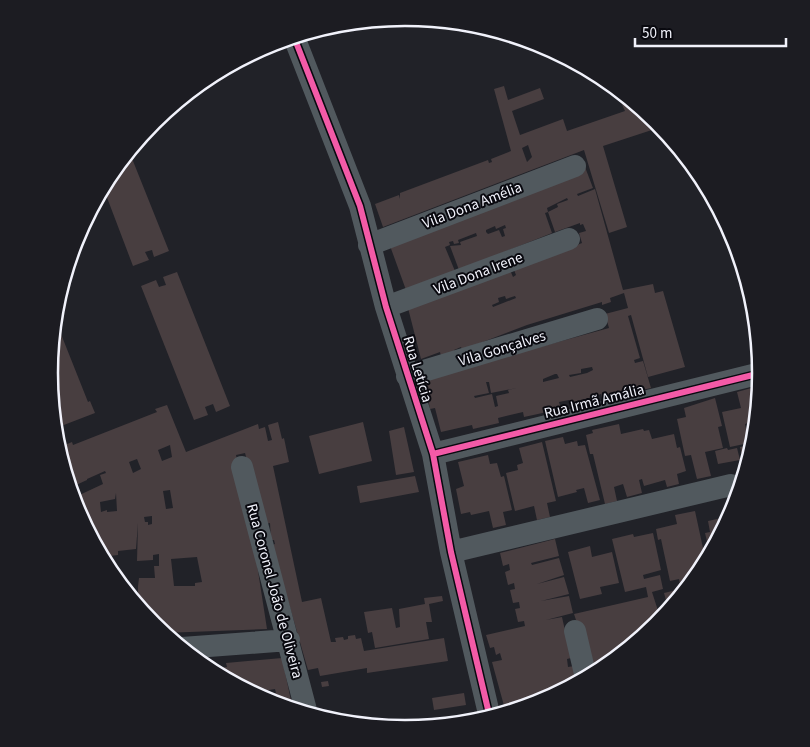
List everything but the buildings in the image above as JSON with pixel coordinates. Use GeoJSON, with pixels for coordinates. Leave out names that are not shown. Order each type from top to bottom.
{"type":"FeatureCollection","features":[{"type":"Feature","properties":{"kind":"street","name":"Rua Letícia"},"geometry":{"type":"LineString","coordinates":[[297,44],[360,206],[386,307],[432,454],[451,552],[488,711]]}},
{"type":"Feature","properties":{"kind":"street","name":"Vila Dona Amélia"},"geometry":{"type":"LineString","coordinates":[[369,245],[575,166]]}},
{"type":"Feature","properties":{"kind":"street","name":"Vila Dona Irene"},"geometry":{"type":"LineString","coordinates":[[386,307],[569,239]]}},
{"type":"Feature","properties":{"kind":"street","name":"Vila Gonçalves"},"geometry":{"type":"LineString","coordinates":[[407,376],[597,319]]}},
{"type":"Feature","properties":{"kind":"street","name":"Rua Irmã Amália"},"geometry":{"type":"LineString","coordinates":[[432,454],[752,375]]}},
{"type":"Feature","properties":{"kind":"street","name":"Rua Coronel João de Oliveira"},"geometry":{"type":"LineString","coordinates":[[242,467],[305,706]]}},
{"type":"Feature","properties":{"kind":"street"},"geometry":{"type":"LineString","coordinates":[[451,552],[731,485]]}},
{"type":"Feature","properties":{"kind":"street"},"geometry":{"type":"LineString","coordinates":[[575,631],[584,671]]}},
{"type":"Feature","properties":{"kind":"street"},"geometry":{"type":"LineString","coordinates":[[192,647],[289,640]]}},
{"type":"Feature","properties":{"kind":"cycle path"},"geometry":{"type":"LineString","coordinates":[[297,44],[360,206],[386,307],[433,454],[451,552],[488,711]]}},
{"type":"Feature","properties":{"kind":"cycle path"},"geometry":{"type":"LineString","coordinates":[[433,454],[752,375]]}}]}
